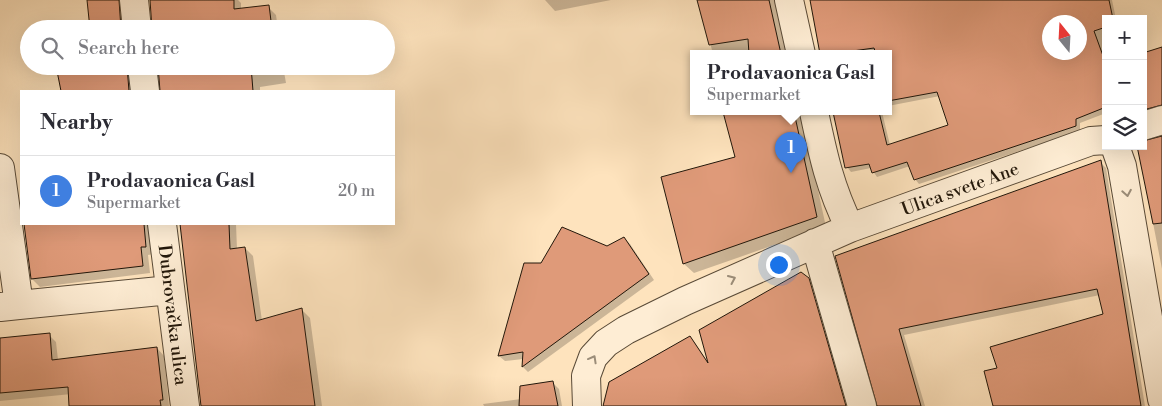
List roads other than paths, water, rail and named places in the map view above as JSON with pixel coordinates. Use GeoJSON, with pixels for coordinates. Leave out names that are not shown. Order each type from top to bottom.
{"type":"FeatureCollection","features":[{"type":"Feature","properties":{"kind":"street"},"geometry":{"type":"LineString","coordinates":[[134,0],[136,20]]}},
{"type":"Feature","properties":{"kind":"street"},"geometry":{"type":"LineString","coordinates":[[790,0],[800,50]]}},
{"type":"Feature","properties":{"kind":"street"},"geometry":{"type":"LineString","coordinates":[[143,75],[145,90]]}},
{"type":"Feature","properties":{"kind":"street"},"geometry":{"type":"LineString","coordinates":[[815,115],[827,174],[850,228]]}},
{"type":"Feature","properties":{"kind":"street"},"geometry":{"type":"LineString","coordinates":[[1147,125],[1162,120]]}},
{"type":"Feature","properties":{"kind":"street","name":"Ulica svete Ane"},"geometry":{"type":"LineString","coordinates":[[586,406],[586,376],[593,357],[606,343],[685,301],[850,228],[1091,141],[1102,140]]}},
{"type":"Feature","properties":{"kind":"street"},"geometry":{"type":"LineString","coordinates":[[1116,150],[1122,166],[1162,399]]}},
{"type":"Feature","properties":{"kind":"street"},"geometry":{"type":"LineString","coordinates":[[0,168],[9,306],[170,290]]}},
{"type":"Feature","properties":{"kind":"street","name":"Dubrovačka ulica"},"geometry":{"type":"LineString","coordinates":[[162,225],[186,406]]}},
{"type":"Feature","properties":{"kind":"street"},"geometry":{"type":"LineString","coordinates":[[815,243],[862,406]]}},
{"type":"Feature","properties":{"kind":"place","name":"Prodavaonica Gasl"},"geometry":{"type":"Point","coordinates":[791,173]}}]}
